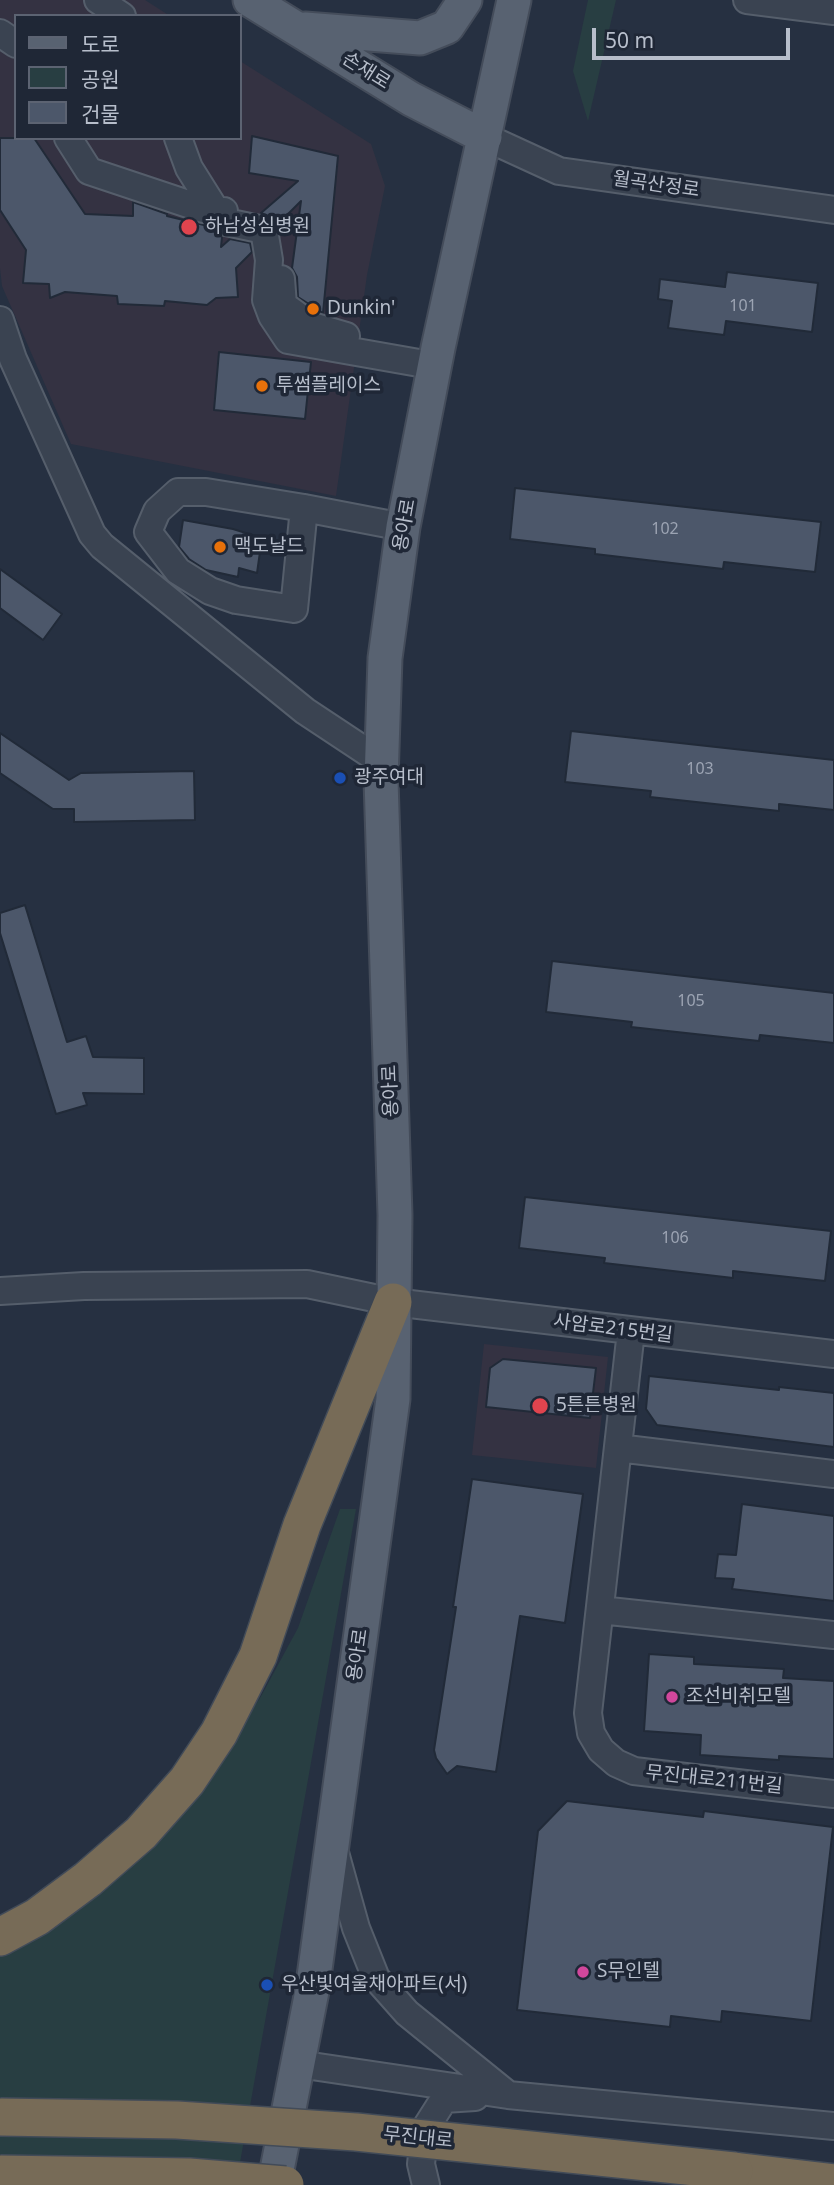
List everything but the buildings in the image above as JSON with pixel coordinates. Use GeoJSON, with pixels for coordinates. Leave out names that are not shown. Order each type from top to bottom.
{"type":"FeatureCollection","features":[{"type":"Feature","properties":{"kind":"highway"},"geometry":{"type":"LineString","coordinates":[[0,1937],[37,1917],[141,1833],[187,1781],[219,1733],[258,1657],[302,1525],[393,1302]]}},
{"type":"Feature","properties":{"kind":"highway","name":"무진대로"},"geometry":{"type":"LineString","coordinates":[[0,2117],[177,2120],[356,2132],[834,2183]]}},
{"type":"Feature","properties":{"kind":"highway"},"geometry":{"type":"LineString","coordinates":[[0,2174],[190,2177],[285,2185]]}},
{"type":"Feature","properties":{"kind":"main road","name":"손재로"},"geometry":{"type":"LineString","coordinates":[[250,0],[411,99],[485,137]]}},
{"type":"Feature","properties":{"kind":"main road"},"geometry":{"type":"LineString","coordinates":[[297,28],[420,38],[447,26],[465,0]]}},
{"type":"Feature","properties":{"kind":"main road","name":"용아로"},"geometry":{"type":"LineString","coordinates":[[274,2185],[312,1991],[393,1399],[395,1215],[382,762],[385,658],[403,527],[514,0]]}},
{"type":"Feature","properties":{"kind":"street"},"geometry":{"type":"LineString","coordinates":[[98,0],[119,14]]}},
{"type":"Feature","properties":{"kind":"street"},"geometry":{"type":"LineString","coordinates":[[764,1],[834,11]]}},
{"type":"Feature","properties":{"kind":"street","name":"월곡산정로"},"geometry":{"type":"LineString","coordinates":[[485,137],[559,172],[834,210]]}},
{"type":"Feature","properties":{"kind":"street"},"geometry":{"type":"LineString","coordinates":[[69,140],[89,171],[264,230],[269,260],[266,300],[272,316],[288,341],[437,357]]}},
{"type":"Feature","properties":{"kind":"street"},"geometry":{"type":"LineString","coordinates":[[179,140],[189,168],[225,215]]}},
{"type":"Feature","properties":{"kind":"street"},"geometry":{"type":"LineString","coordinates":[[0,320],[12,359],[92,534],[102,546],[305,711],[382,762]]}},
{"type":"Feature","properties":{"kind":"street"},"geometry":{"type":"LineString","coordinates":[[304,508],[294,609],[236,600],[210,591],[178,571],[148,532],[157,511],[178,492],[206,492],[304,508],[403,527]]}},
{"type":"Feature","properties":{"kind":"street","name":"사암로215번길"},"geometry":{"type":"LineString","coordinates":[[0,1291],[84,1286],[307,1284],[393,1302],[834,1354]]}},
{"type":"Feature","properties":{"kind":"street"},"geometry":{"type":"LineString","coordinates":[[631,1331],[600,1610],[834,1634]]}},
{"type":"Feature","properties":{"kind":"street"},"geometry":{"type":"LineString","coordinates":[[618,1448],[834,1474]]}},
{"type":"Feature","properties":{"kind":"street","name":"무진대로211번길"},"geometry":{"type":"LineString","coordinates":[[600,1610],[587,1713],[592,1733],[601,1750],[616,1763],[634,1771],[834,1794]]}},
{"type":"Feature","properties":{"kind":"street"},"geometry":{"type":"LineString","coordinates":[[332,1841],[356,1928],[376,1978],[407,2013],[508,2095]]}},
{"type":"Feature","properties":{"kind":"street"},"geometry":{"type":"LineString","coordinates":[[298,2064],[508,2095],[834,2126]]}},
{"type":"Feature","properties":{"kind":"street"},"geometry":{"type":"LineString","coordinates":[[426,2185],[421,2164],[425,2129],[444,2099],[508,2095]]}},
{"type":"Feature","properties":{"kind":"shaded area","name":"하남성심병원"},"geometry":{"type":"Polygon","coordinates":[[[0,0],[145,0],[167,14],[14,14],[14,140],[242,140],[242,62],[371,144],[385,186],[367,275],[336,496],[71,444],[2,286],[0,0]]]}},
{"type":"Feature","properties":{"kind":"shaded area","name":"5튼튼병원"},"geometry":{"type":"Polygon","coordinates":[[[484,1344],[608,1357],[596,1468],[472,1455],[484,1344]]]}},
{"type":"Feature","properties":{"kind":"green space"},"geometry":{"type":"Polygon","coordinates":[[[588,0],[616,0],[588,121],[573,71],[588,0]]]}},
{"type":"Feature","properties":{"kind":"green space"},"geometry":{"type":"Polygon","coordinates":[[[340,1509],[356,1509],[236,2185],[0,2185],[0,1934],[207,1772],[260,1698],[298,1628],[340,1509]]]}},
{"type":"Feature","properties":{"kind":"place","name":"하남성심병원"},"geometry":{"type":"Point","coordinates":[189,227]}},
{"type":"Feature","properties":{"kind":"place","name":"Dunkin'"},"geometry":{"type":"Point","coordinates":[313,309]}},
{"type":"Feature","properties":{"kind":"place","name":"투썸플레이스"},"geometry":{"type":"Point","coordinates":[262,386]}},
{"type":"Feature","properties":{"kind":"place","name":"맥도날드"},"geometry":{"type":"Point","coordinates":[220,547]}},
{"type":"Feature","properties":{"kind":"place","name":"광주여대"},"geometry":{"type":"Point","coordinates":[340,778]}},
{"type":"Feature","properties":{"kind":"place","name":"5튼튼병원"},"geometry":{"type":"Point","coordinates":[540,1406]}},
{"type":"Feature","properties":{"kind":"place","name":"조선비취모텔"},"geometry":{"type":"Point","coordinates":[672,1697]}},
{"type":"Feature","properties":{"kind":"place","name":"S무인텔"},"geometry":{"type":"Point","coordinates":[583,1972]}},
{"type":"Feature","properties":{"kind":"place","name":"우산빛여울채아파트(서)"},"geometry":{"type":"Point","coordinates":[267,1985]}}]}
